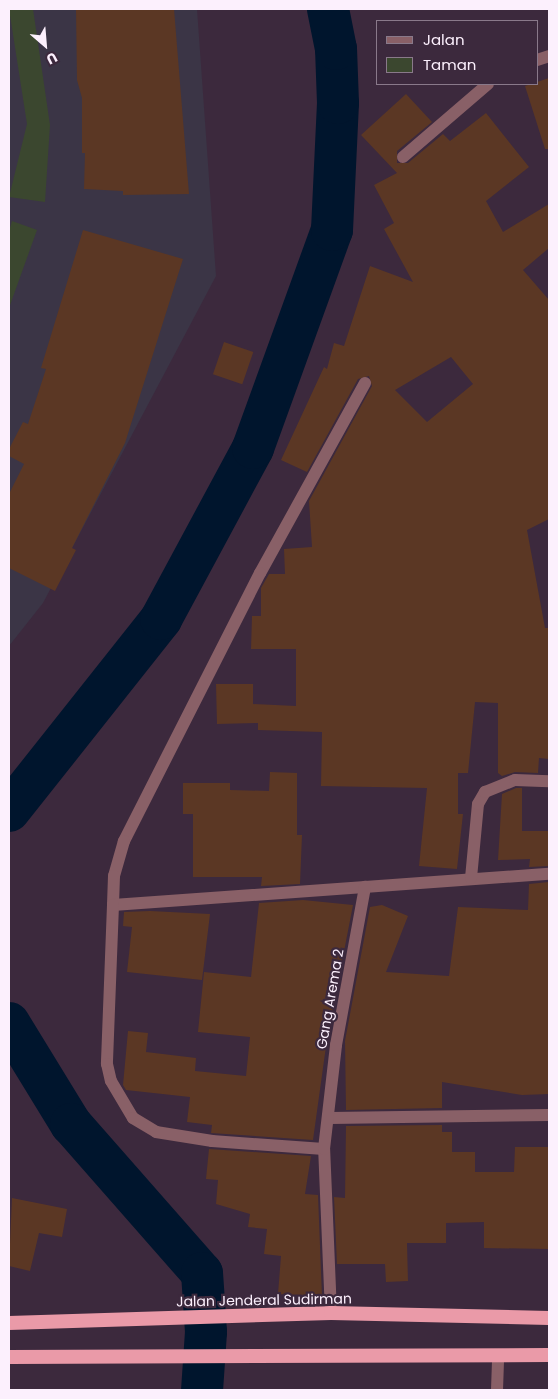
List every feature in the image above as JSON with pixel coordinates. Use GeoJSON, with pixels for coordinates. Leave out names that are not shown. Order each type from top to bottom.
{"type":"FeatureCollection","features":[{"type":"Feature","properties":{"kind":"highway","name":"Jalan Jenderal Sudirman"},"geometry":{"type":"LineString","coordinates":[[9,1323],[331,1313],[549,1318]]}},
{"type":"Feature","properties":{"kind":"highway"},"geometry":{"type":"LineString","coordinates":[[9,1357],[549,1355]]}},
{"type":"Feature","properties":{"kind":"street"},"geometry":{"type":"LineString","coordinates":[[403,158],[487,85]]}},
{"type":"Feature","properties":{"kind":"street"},"geometry":{"type":"LineString","coordinates":[[324,1149],[203,1140],[156,1132],[133,1118],[111,1081],[107,1064],[114,876],[124,841],[260,573],[365,383]]}},
{"type":"Feature","properties":{"kind":"street"},"geometry":{"type":"LineString","coordinates":[[471,878],[478,804],[485,792],[515,780],[549,781]]}},
{"type":"Feature","properties":{"kind":"street"},"geometry":{"type":"LineString","coordinates":[[113,905],[471,878],[549,874]]}},
{"type":"Feature","properties":{"kind":"street","name":"Gang Arema 2"},"geometry":{"type":"LineString","coordinates":[[331,1313],[324,1149],[330,1118],[336,1045],[365,887]]}},
{"type":"Feature","properties":{"kind":"street"},"geometry":{"type":"LineString","coordinates":[[330,1118],[549,1114]]}},
{"type":"Feature","properties":{"kind":"street"},"geometry":{"type":"LineString","coordinates":[[497,1390],[498,1356]]}},
{"type":"Feature","properties":{"kind":"shaded area"},"geometry":{"type":"Polygon","coordinates":[[[9,9],[197,9],[216,276],[43,603],[9,646],[9,9]]]}},
{"type":"Feature","properties":{"kind":"green space"},"geometry":{"type":"Polygon","coordinates":[[[9,9],[33,9],[50,125],[45,202],[9,197],[27,124],[9,9]]]}},
{"type":"Feature","properties":{"kind":"green space"},"geometry":{"type":"Polygon","coordinates":[[[12,221],[37,230],[9,308],[9,231],[12,221]]]}},
{"type":"Feature","properties":{"kind":"building"},"geometry":{"type":"Polygon","coordinates":[[[76,9],[174,9],[189,194],[123,195],[123,191],[84,189],[85,153],[82,153],[82,98],[77,80],[76,9]]]}},
{"type":"Feature","properties":{"kind":"building"},"geometry":{"type":"Polygon","coordinates":[[[549,78],[549,149],[545,149],[525,86],[538,85],[538,82],[549,78]]]}},
{"type":"Feature","properties":{"kind":"building"},"geometry":{"type":"Polygon","coordinates":[[[406,94],[432,122],[397,151],[397,163],[408,163],[443,134],[450,141],[486,113],[529,167],[486,201],[503,232],[549,204],[549,248],[523,270],[549,300],[549,519],[527,530],[545,628],[549,628],[549,759],[539,758],[538,773],[515,772],[502,776],[498,773],[498,703],[475,702],[468,773],[458,773],[458,814],[463,814],[457,869],[419,866],[427,788],[321,786],[322,732],[258,730],[258,723],[217,724],[216,684],[253,684],[253,704],[296,706],[296,649],[251,649],[252,616],[261,616],[261,588],[269,574],[285,574],[284,549],[312,547],[309,501],[372,386],[369,376],[358,379],[307,472],[281,460],[324,367],[327,369],[334,343],[344,346],[370,266],[413,282],[384,229],[394,223],[374,185],[397,173],[361,135],[406,94]],[[451,357],[395,390],[427,422],[473,384],[451,357]]]}},
{"type":"Feature","properties":{"kind":"building"},"geometry":{"type":"Polygon","coordinates":[[[83,230],[183,259],[125,443],[72,548],[76,550],[55,591],[9,568],[9,494],[24,464],[9,456],[9,449],[23,422],[28,424],[46,369],[41,368],[83,230]]]}},
{"type":"Feature","properties":{"kind":"building"},"geometry":{"type":"Polygon","coordinates":[[[224,342],[253,352],[242,384],[213,374],[224,342]]]}},
{"type":"Feature","properties":{"kind":"building"},"geometry":{"type":"Polygon","coordinates":[[[270,772],[297,773],[297,835],[302,835],[300,884],[261,886],[262,877],[193,877],[193,814],[183,814],[183,783],[230,783],[230,790],[269,791],[270,772]]]}},
{"type":"Feature","properties":{"kind":"building"},"geometry":{"type":"Polygon","coordinates":[[[516,788],[522,788],[522,831],[549,831],[549,866],[529,867],[530,859],[498,860],[502,794],[516,788]]]}},
{"type":"Feature","properties":{"kind":"building"},"geometry":{"type":"Polygon","coordinates":[[[549,882],[549,1094],[522,1095],[442,1082],[442,1108],[346,1110],[345,1041],[370,907],[382,905],[408,916],[386,972],[449,976],[458,907],[528,910],[529,884],[549,882]]]}},
{"type":"Feature","properties":{"kind":"building"},"geometry":{"type":"Polygon","coordinates":[[[303,900],[353,905],[327,1039],[313,1140],[211,1133],[212,1125],[187,1122],[190,1097],[126,1090],[123,1085],[128,1031],[148,1033],[146,1052],[196,1058],[195,1071],[246,1076],[250,1037],[198,1032],[204,972],[251,977],[259,903],[303,900]]]}},
{"type":"Feature","properties":{"kind":"building"},"geometry":{"type":"Polygon","coordinates":[[[150,911],[210,914],[202,980],[127,972],[132,927],[123,926],[124,912],[150,911]]]}},
{"type":"Feature","properties":{"kind":"building"},"geometry":{"type":"Polygon","coordinates":[[[442,1125],[442,1132],[452,1132],[452,1152],[475,1152],[475,1172],[514,1172],[515,1147],[549,1147],[549,1249],[484,1248],[484,1222],[446,1223],[446,1243],[407,1243],[408,1281],[386,1282],[385,1264],[337,1264],[334,1197],[345,1198],[346,1126],[442,1125]]]}},
{"type":"Feature","properties":{"kind":"building"},"geometry":{"type":"Polygon","coordinates":[[[209,1149],[311,1156],[305,1194],[318,1195],[322,1297],[278,1294],[281,1256],[264,1254],[267,1229],[248,1227],[250,1214],[216,1204],[218,1180],[206,1179],[209,1149]]]}},
{"type":"Feature","properties":{"kind":"building"},"geometry":{"type":"Polygon","coordinates":[[[12,1198],[67,1209],[62,1237],[39,1233],[30,1271],[9,1266],[12,1198]]]}},
{"type":"Feature","properties":{"kind":"waterway"},"geometry":{"type":"LineString","coordinates":[[9,811],[161,619],[253,448],[332,230],[338,103],[336,49],[328,9]]}},
{"type":"Feature","properties":{"kind":"waterway"},"geometry":{"type":"LineString","coordinates":[[9,1023],[71,1124],[202,1273],[206,1332],[202,1390]]}}]}
